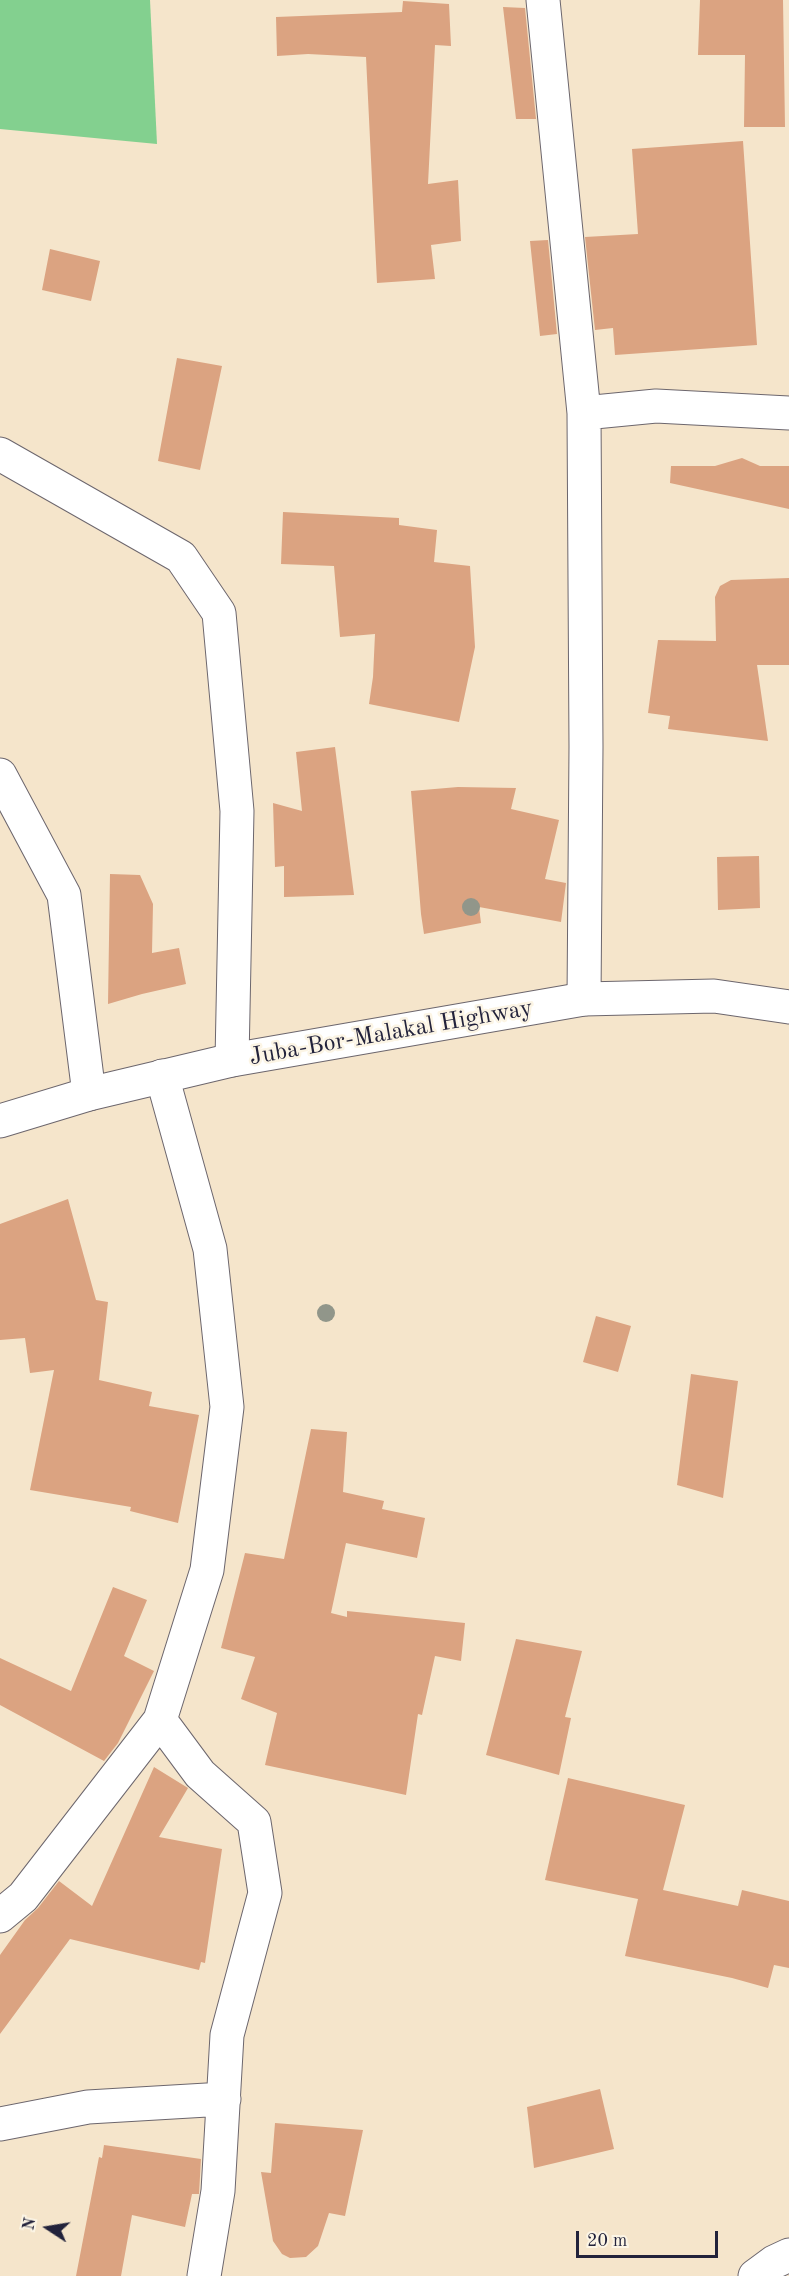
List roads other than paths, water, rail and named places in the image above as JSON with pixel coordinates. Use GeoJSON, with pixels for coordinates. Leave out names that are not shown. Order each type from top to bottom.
{"type":"FeatureCollection","features":[{"type":"Feature","properties":{"kind":"street"},"geometry":{"type":"LineString","coordinates":[[543,0],[584,413],[586,735],[584,999]]}},
{"type":"Feature","properties":{"kind":"street"},"geometry":{"type":"LineString","coordinates":[[584,413],[656,406],[789,413]]}},
{"type":"Feature","properties":{"kind":"street"},"geometry":{"type":"LineString","coordinates":[[0,454],[181,557],[219,613],[237,811],[232,1060]]}},
{"type":"Feature","properties":{"kind":"street"},"geometry":{"type":"LineString","coordinates":[[0,774],[64,895],[90,1094]]}},
{"type":"Feature","properties":{"kind":"street","name":"Juba-Bor-Malakal Highway"},"geometry":{"type":"LineString","coordinates":[[0,1121],[90,1094],[232,1060],[584,999],[714,996],[789,1007]]}},
{"type":"Feature","properties":{"kind":"street"},"geometry":{"type":"LineString","coordinates":[[0,1916],[23,1897],[160,1720],[207,1570],[227,1407],[210,1249],[162,1076]]}},
{"type":"Feature","properties":{"kind":"street"},"geometry":{"type":"LineString","coordinates":[[160,1720],[200,1774],[254,1822],[265,1893],[227,2036],[218,2191],[204,2276]]}},
{"type":"Feature","properties":{"kind":"street"},"geometry":{"type":"LineString","coordinates":[[0,2124],[88,2107],[224,2099]]}},
{"type":"Feature","properties":{"kind":"street"},"geometry":{"type":"LineString","coordinates":[[755,2276],[774,2262],[789,2256]]}}]}
